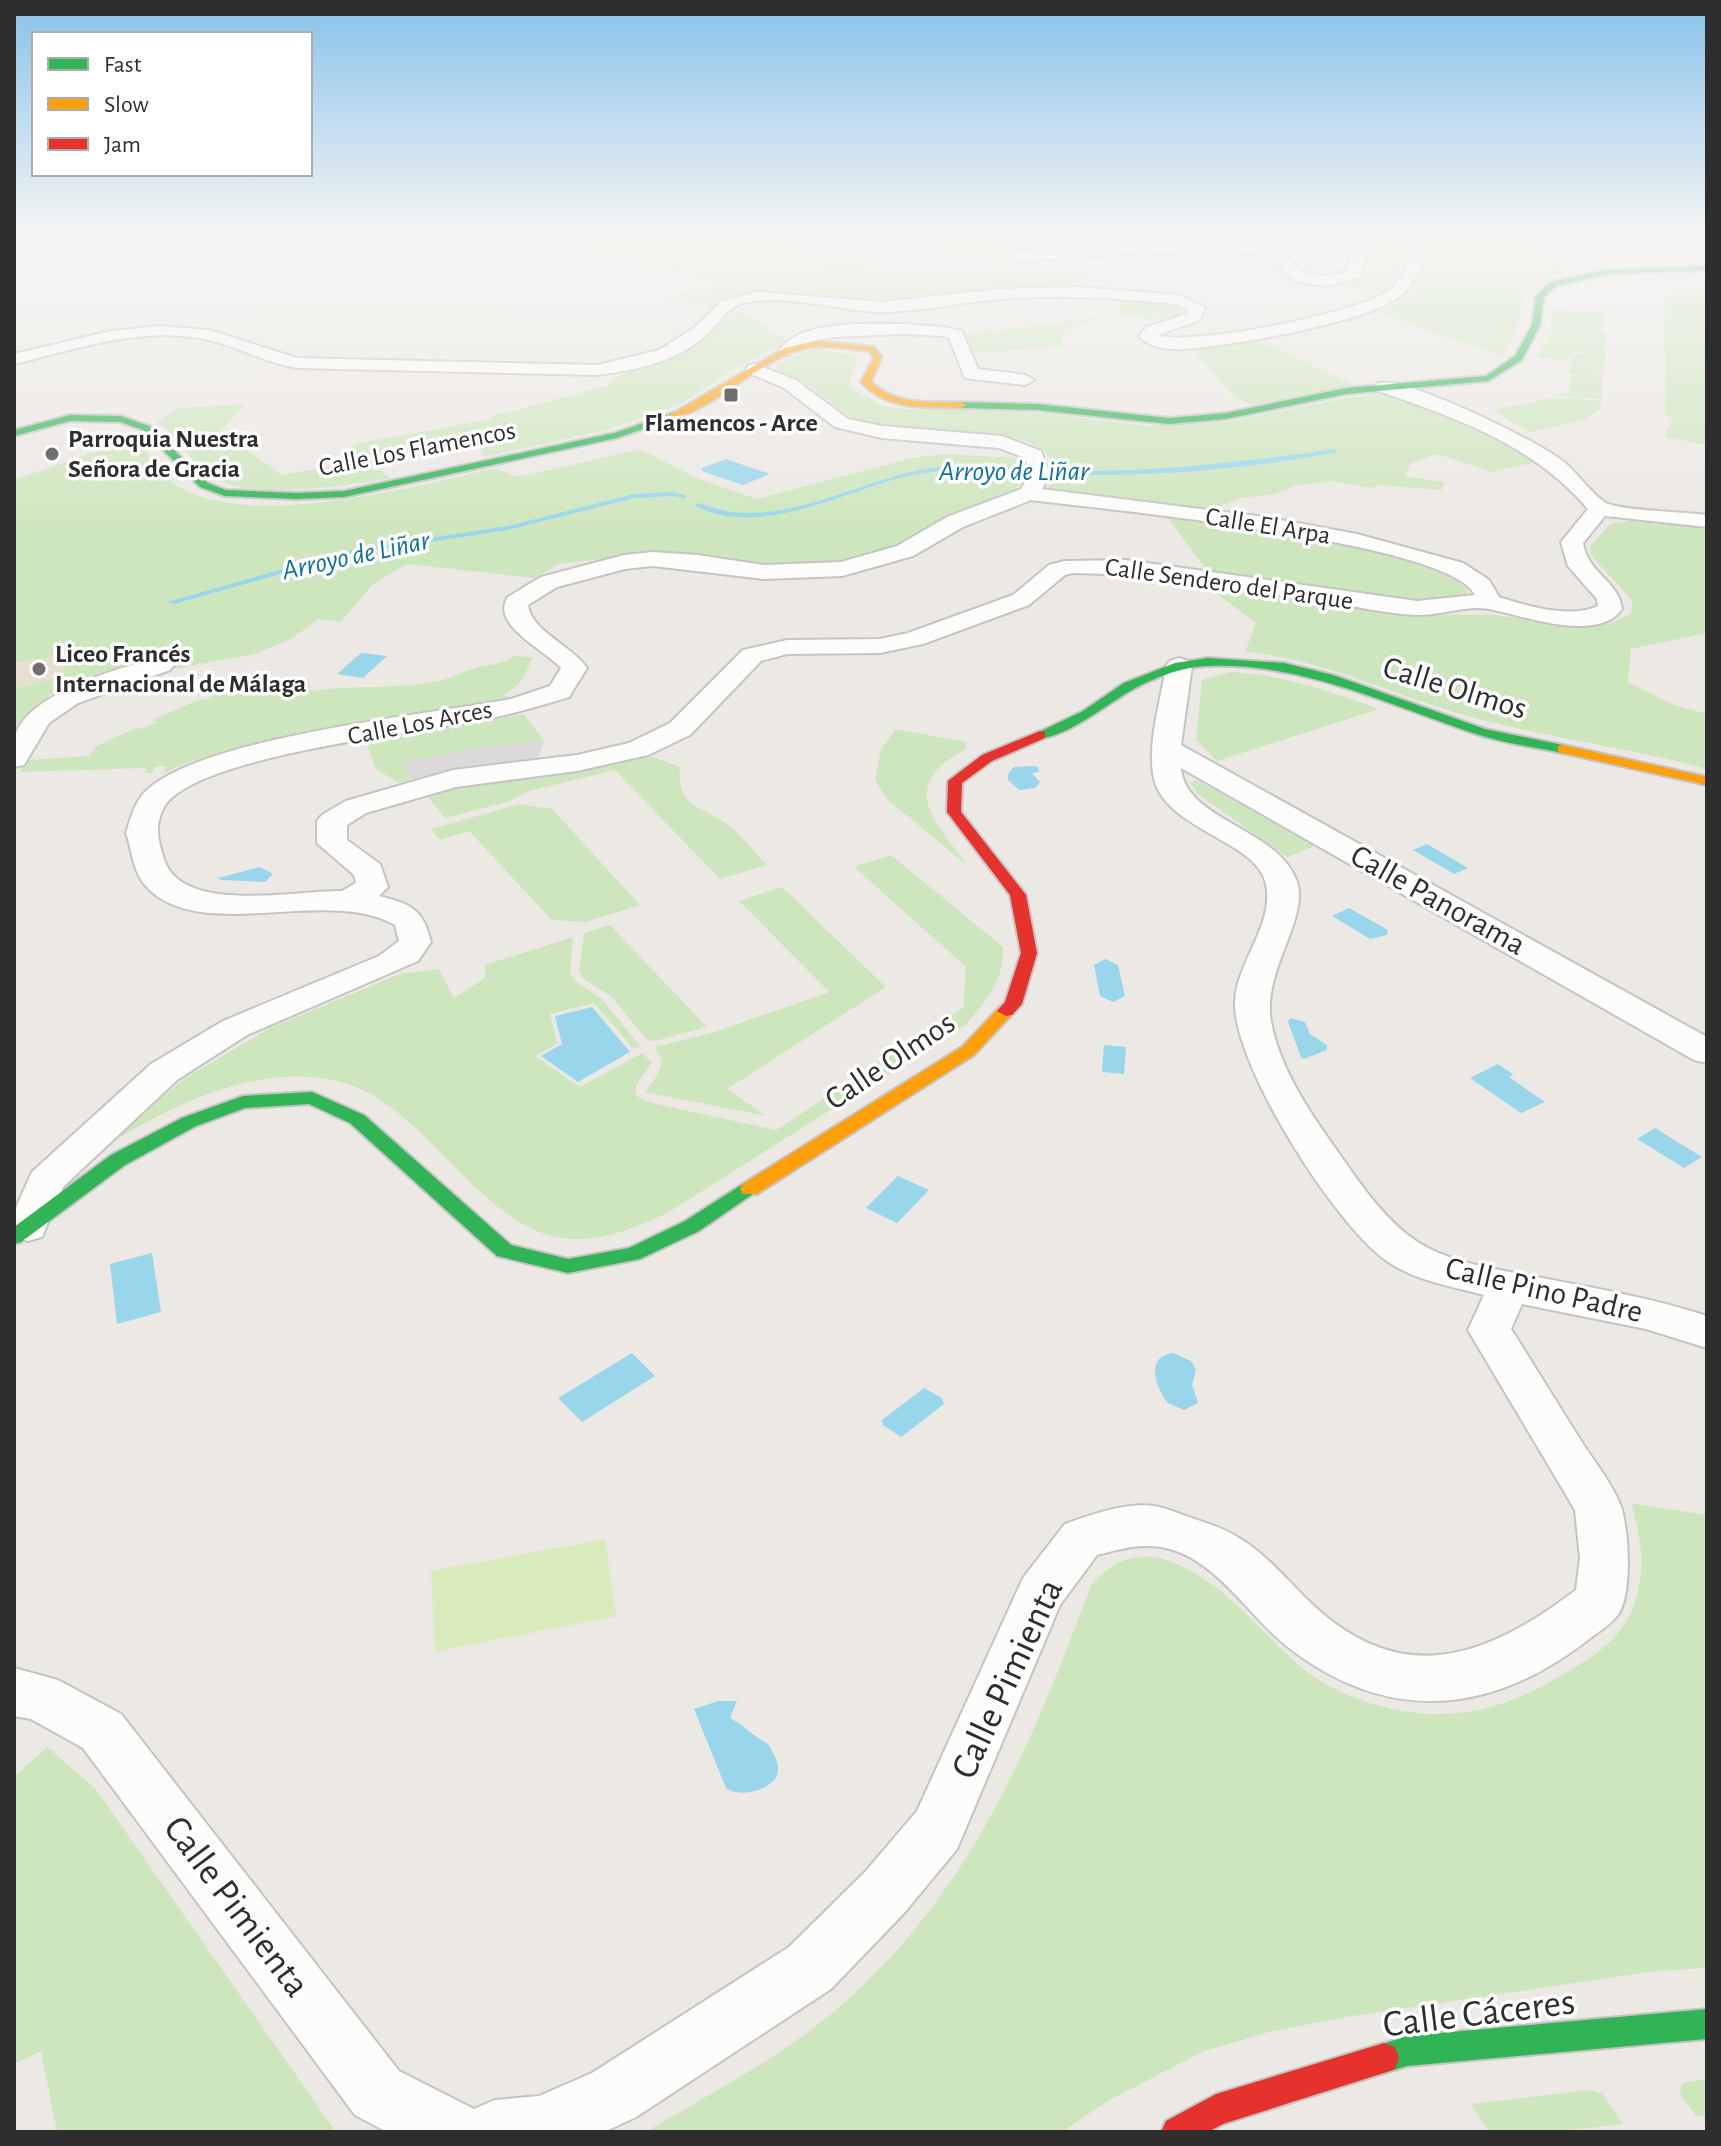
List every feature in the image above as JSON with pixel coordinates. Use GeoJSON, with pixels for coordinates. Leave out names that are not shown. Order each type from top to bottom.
{"type":"FeatureCollection","features":[{"type":"Feature","properties":{"kind":"street"},"geometry":{"type":"LineString","coordinates":[[14,359],[111,336],[138,334]]}},
{"type":"Feature","properties":{"kind":"street"},"geometry":{"type":"LineString","coordinates":[[202,334],[275,360],[311,364],[598,370],[638,364],[698,334]]}},
{"type":"Feature","properties":{"kind":"street"},"geometry":{"type":"LineString","coordinates":[[788,350],[802,337],[840,334]]}},
{"type":"Feature","properties":{"kind":"street"},"geometry":{"type":"LineString","coordinates":[[953,334],[956,335],[971,374],[1025,380]]}},
{"type":"Feature","properties":{"kind":"street"},"geometry":{"type":"LineString","coordinates":[[1149,334],[1147,336],[1159,342],[1182,344],[1234,334]]}},
{"type":"Feature","properties":{"kind":"street"},"geometry":{"type":"LineString","coordinates":[[788,350],[827,344],[871,349],[878,357],[866,382],[877,395],[900,403],[1037,407],[1169,421],[1226,416],[1315,396],[1488,378],[1519,358],[1531,334]]}},
{"type":"Feature","properties":{"kind":"street","name":"Calle Los Flamencos"},"geometry":{"type":"LineString","coordinates":[[14,433],[70,418],[121,419],[146,428],[204,485],[225,493],[266,496],[344,494],[617,435],[690,410],[788,350]]}},
{"type":"Feature","properties":{"kind":"street"},"geometry":{"type":"LineString","coordinates":[[755,369],[790,384],[842,423],[882,432],[1002,442],[1028,451],[1037,459],[1040,474],[1031,490]]}},
{"type":"Feature","properties":{"kind":"street"},"geometry":{"type":"LineString","coordinates":[[1384,387],[1511,436],[1538,450],[1599,509],[1707,521]]}},
{"type":"Feature","properties":{"kind":"street","name":"Calle El Arpa"},"geometry":{"type":"LineString","coordinates":[[1031,490],[1286,527],[1381,546],[1461,572],[1483,586],[1489,601]]}},
{"type":"Feature","properties":{"kind":"street","name":"Calle Los Arces"},"geometry":{"type":"LineString","coordinates":[[21,1232],[46,1181],[164,1072],[235,1028],[391,963],[406,954],[415,942],[410,920],[391,908],[348,900],[234,905],[182,896],[158,880],[141,833],[154,799],[190,774],[211,766],[263,753],[515,706],[560,691],[574,668],[567,654],[522,626],[515,615],[516,602],[549,582],[624,562],[653,559],[764,572],[842,569],[905,551],[955,522],[1031,490]]}},
{"type":"Feature","properties":{"kind":"street"},"geometry":{"type":"LineString","coordinates":[[1489,601],[1518,611],[1558,617],[1594,617],[1610,609],[1609,597],[1573,559],[1572,542],[1599,509]]}},
{"type":"Feature","properties":{"kind":"street","name":"Calle Sendero del Parque"},"geometry":{"type":"LineString","coordinates":[[348,900],[372,887],[369,871],[332,843],[332,821],[356,807],[453,779],[577,763],[638,749],[680,729],[752,655],[787,647],[880,646],[914,639],[1021,600],[1057,570],[1072,566],[1126,567],[1417,608],[1489,601]]}},
{"type":"Feature","properties":{"kind":"street","name":"Calle Olmos"},"geometry":{"type":"LineString","coordinates":[[21,1232],[118,1160],[189,1122],[243,1102],[312,1098],[357,1119],[504,1251],[568,1266],[633,1254],[692,1226],[968,1051],[1013,1004],[1029,953],[1018,895],[954,812],[955,781],[987,758],[1088,714],[1129,686],[1179,666],[1208,662],[1284,667],[1328,678],[1482,732],[1707,781]]}},
{"type":"Feature","properties":{"kind":"street"},"geometry":{"type":"LineString","coordinates":[[14,759],[39,718],[69,697],[161,665]]}},
{"type":"Feature","properties":{"kind":"street","name":"Calle Pino Padre"},"geometry":{"type":"LineString","coordinates":[[1179,666],[1166,767],[1171,789],[1198,812],[1263,855],[1282,882],[1281,912],[1260,961],[1252,1004],[1260,1042],[1277,1087],[1364,1218],[1414,1259],[1508,1288],[1673,1319],[1707,1332]]}},
{"type":"Feature","properties":{"kind":"street","name":"Calle Panorama"},"geometry":{"type":"LineString","coordinates":[[1168,749],[1701,1044]]}},
{"type":"Feature","properties":{"kind":"street","name":"Calle Pimienta"},"geometry":{"type":"LineString","coordinates":[[495,2132],[541,2128],[614,2095],[810,1968],[885,1892],[937,1830],[1041,1593],[1082,1538],[1151,1526],[1222,1551],[1307,1631],[1369,1671],[1431,1681],[1481,1673],[1564,1631],[1600,1601],[1604,1558],[1598,1507],[1489,1330],[1508,1288]]}},
{"type":"Feature","properties":{"kind":"street","name":"Calle Pimienta"},"geometry":{"type":"LineString","coordinates":[[14,1692],[40,1697],[102,1731],[377,2093],[453,2132]]}},
{"type":"Feature","properties":{"kind":"street","name":"Calle Cáceres"},"geometry":{"type":"LineString","coordinates":[[1177,2132],[1216,2110],[1407,2051],[1707,2024]]}},
{"type":"Feature","properties":{"kind":"shaded area","name":"Liceo Francés Internacional de Málaga"},"geometry":{"type":"Polygon","coordinates":[[[64,654],[63,676],[14,689],[14,663],[64,654]]]}},
{"type":"Feature","properties":{"kind":"shaded area"},"geometry":{"type":"Polygon","coordinates":[[[544,741],[538,758],[464,767],[412,779],[401,763],[482,747],[544,741]]]}},
{"type":"Feature","properties":{"kind":"green space"},"geometry":{"type":"Polygon","coordinates":[[[707,334],[777,334],[786,340],[733,369],[682,404],[605,430],[484,457],[476,439],[420,451],[393,452],[379,459],[383,462],[370,466],[390,478],[350,484],[275,490],[230,485],[206,472],[157,422],[177,408],[246,404],[218,434],[228,437],[282,475],[343,464],[354,444],[492,419],[489,417],[606,386],[621,375],[658,362],[707,334]]]}},
{"type":"Feature","properties":{"kind":"green space"},"geometry":{"type":"Polygon","coordinates":[[[1063,334],[1061,347],[974,353],[967,335],[1063,334]]]}},
{"type":"Feature","properties":{"kind":"green space"},"geometry":{"type":"Polygon","coordinates":[[[1438,334],[1514,334],[1501,356],[1438,334]]]}},
{"type":"Feature","properties":{"kind":"green space"},"geometry":{"type":"Polygon","coordinates":[[[1551,334],[1606,334],[1605,350],[1575,352],[1563,360],[1536,357],[1551,334]]]}},
{"type":"Feature","properties":{"kind":"green space"},"geometry":{"type":"Polygon","coordinates":[[[1665,334],[1707,334],[1707,445],[1665,437],[1673,417],[1665,415],[1665,334]]]}},
{"type":"Feature","properties":{"kind":"green space"},"geometry":{"type":"Polygon","coordinates":[[[1251,337],[1355,385],[1251,405],[1234,397],[1192,348],[1251,337]]]}},
{"type":"Feature","properties":{"kind":"green space"},"geometry":{"type":"Polygon","coordinates":[[[818,349],[858,356],[849,383],[851,388],[883,406],[1021,411],[1148,426],[1227,422],[1345,398],[1385,394],[1504,441],[1529,457],[1532,463],[1492,472],[1437,454],[1411,463],[1404,476],[1444,482],[1442,490],[1379,485],[1371,488],[1332,481],[1295,486],[1275,494],[1239,498],[1209,511],[1048,490],[1052,465],[1044,451],[1030,443],[988,434],[873,426],[846,414],[802,381],[777,372],[776,366],[798,354],[818,349]]]}},
{"type":"Feature","properties":{"kind":"green space"},"geometry":{"type":"Polygon","coordinates":[[[1605,352],[1603,374],[1570,374],[1572,356],[1605,352]]]}},
{"type":"Feature","properties":{"kind":"green space"},"geometry":{"type":"Polygon","coordinates":[[[1583,374],[1603,376],[1602,399],[1554,396],[1569,392],[1570,377],[1583,374]]]}},
{"type":"Feature","properties":{"kind":"green space"},"geometry":{"type":"Polygon","coordinates":[[[1546,399],[1602,401],[1602,407],[1587,419],[1529,432],[1493,410],[1546,399]]]}},
{"type":"Feature","properties":{"kind":"green space"},"geometry":{"type":"Polygon","coordinates":[[[133,439],[146,449],[166,476],[179,487],[211,500],[248,505],[335,501],[496,468],[515,476],[528,475],[640,449],[696,478],[757,499],[912,458],[944,454],[1024,458],[1023,480],[1015,489],[953,515],[875,554],[832,563],[771,564],[699,554],[631,555],[559,564],[534,578],[407,564],[372,585],[341,622],[319,619],[291,639],[254,654],[78,687],[68,682],[63,685],[67,687],[47,696],[54,699],[23,719],[14,732],[14,689],[63,676],[64,655],[14,663],[14,480],[133,439]]]}},
{"type":"Feature","properties":{"kind":"green space"},"geometry":{"type":"Polygon","coordinates":[[[1167,517],[1302,536],[1355,547],[1426,567],[1467,588],[1468,595],[1453,599],[1409,601],[1209,573],[1167,517]]]}},
{"type":"Feature","properties":{"kind":"green space"},"geometry":{"type":"Polygon","coordinates":[[[1628,521],[1707,528],[1707,633],[1631,649],[1628,682],[1674,705],[1707,714],[1707,769],[1498,724],[1302,662],[1245,652],[1256,623],[1212,590],[1178,586],[1182,581],[1391,614],[1495,615],[1568,625],[1608,624],[1631,614],[1632,600],[1590,554],[1591,545],[1610,524],[1628,521]]]}},
{"type":"Feature","properties":{"kind":"green space"},"geometry":{"type":"Polygon","coordinates":[[[515,655],[533,658],[520,682],[504,694],[509,699],[503,701],[252,745],[189,762],[164,773],[166,766],[155,767],[152,773],[145,773],[146,768],[20,772],[27,760],[89,756],[96,746],[157,722],[153,720],[195,701],[211,698],[210,691],[255,690],[253,684],[308,679],[311,691],[430,683],[515,655]]]}},
{"type":"Feature","properties":{"kind":"green space"},"geometry":{"type":"Polygon","coordinates":[[[1230,672],[1288,680],[1379,709],[1217,761],[1196,740],[1202,680],[1230,672]]]}},
{"type":"Feature","properties":{"kind":"green space"},"geometry":{"type":"Polygon","coordinates":[[[524,714],[544,741],[482,747],[402,763],[412,779],[399,783],[376,769],[366,743],[524,714]]]}},
{"type":"Feature","properties":{"kind":"green space"},"geometry":{"type":"Polygon","coordinates":[[[896,729],[966,742],[966,749],[945,763],[932,777],[927,790],[928,805],[934,819],[969,867],[888,800],[875,780],[881,749],[896,729]]]}},
{"type":"Feature","properties":{"kind":"green space"},"geometry":{"type":"Polygon","coordinates":[[[648,755],[680,767],[680,780],[686,798],[727,824],[767,865],[720,879],[615,770],[529,791],[510,801],[445,818],[426,795],[481,782],[593,767],[648,755]]]}},
{"type":"Feature","properties":{"kind":"green space"},"geometry":{"type":"Polygon","coordinates":[[[1197,780],[1315,846],[1287,857],[1198,794],[1190,782],[1197,780]]]}},
{"type":"Feature","properties":{"kind":"green space"},"geometry":{"type":"Polygon","coordinates":[[[520,804],[552,809],[640,905],[586,922],[552,920],[469,831],[440,840],[431,829],[520,804]]]}},
{"type":"Feature","properties":{"kind":"green space"},"geometry":{"type":"Polygon","coordinates":[[[891,855],[1003,947],[1001,970],[987,999],[965,1025],[669,1212],[634,1227],[597,1238],[571,1239],[527,1227],[490,1200],[388,1105],[353,1086],[316,1077],[277,1078],[237,1085],[198,1098],[126,1134],[95,1154],[184,1079],[270,1028],[400,974],[439,969],[454,998],[485,978],[485,965],[573,937],[570,974],[602,999],[641,1047],[633,1048],[594,1003],[550,1014],[557,1044],[535,1056],[580,1087],[642,1053],[652,1063],[636,1085],[636,1096],[652,1103],[776,1130],[963,1008],[966,967],[854,867],[891,855]]]}},
{"type":"Feature","properties":{"kind":"green space"},"geometry":{"type":"Polygon","coordinates":[[[782,887],[886,987],[727,1089],[766,1116],[645,1092],[658,1074],[662,1061],[655,1047],[712,1033],[829,992],[739,901],[782,887]]]}},
{"type":"Feature","properties":{"kind":"green space"},"geometry":{"type":"Polygon","coordinates":[[[610,925],[707,1027],[655,1041],[647,1040],[611,996],[585,980],[579,971],[584,933],[610,925]]]}},
{"type":"Feature","properties":{"kind":"green space"},"geometry":{"type":"Polygon","coordinates":[[[1631,1503],[1707,1515],[1707,1968],[1656,1971],[1346,2017],[1269,2032],[1202,2052],[1106,2102],[1062,2132],[646,2132],[754,2068],[816,2026],[867,1981],[912,1932],[951,1881],[985,1826],[1042,1709],[1091,1585],[1108,1569],[1138,1557],[1172,1562],[1190,1570],[1222,1592],[1303,1669],[1347,1695],[1414,1713],[1469,1712],[1519,1697],[1568,1671],[1594,1655],[1625,1624],[1634,1606],[1641,1566],[1637,1524],[1631,1503]]]}},
{"type":"Feature","properties":{"kind":"green space"},"geometry":{"type":"Polygon","coordinates":[[[605,1539],[616,1616],[435,1652],[431,1571],[605,1539]]]}},
{"type":"Feature","properties":{"kind":"green space"},"geometry":{"type":"Polygon","coordinates":[[[47,1747],[95,1788],[336,2132],[57,2132],[41,2051],[14,2064],[14,1777],[47,1747]]]}},
{"type":"Feature","properties":{"kind":"green space"},"geometry":{"type":"Polygon","coordinates":[[[1707,2079],[1707,2115],[1696,2116],[1680,2094],[1682,2083],[1707,2079]]]}},
{"type":"Feature","properties":{"kind":"green space"},"geometry":{"type":"Polygon","coordinates":[[[1589,2090],[1602,2093],[1623,2124],[1554,2132],[1489,2132],[1471,2104],[1589,2090]]]}},
{"type":"Feature","properties":{"kind":"water"},"geometry":{"type":"Polygon","coordinates":[[[726,459],[770,474],[743,485],[702,471],[702,468],[726,459]]]}},
{"type":"Feature","properties":{"kind":"water"},"geometry":{"type":"Polygon","coordinates":[[[361,653],[387,656],[363,678],[337,674],[361,653]]]}},
{"type":"Feature","properties":{"kind":"water"},"geometry":{"type":"Polygon","coordinates":[[[1014,767],[1038,767],[1039,772],[1032,773],[1040,782],[1035,788],[1019,790],[1008,780],[1008,774],[1014,767]]]}},
{"type":"Feature","properties":{"kind":"water"},"geometry":{"type":"Polygon","coordinates":[[[1427,844],[1468,868],[1454,874],[1413,850],[1427,844]]]}},
{"type":"Feature","properties":{"kind":"water"},"geometry":{"type":"Polygon","coordinates":[[[260,867],[273,874],[265,882],[218,878],[260,867]]]}},
{"type":"Feature","properties":{"kind":"water"},"geometry":{"type":"Polygon","coordinates":[[[1349,908],[1388,930],[1387,935],[1370,939],[1332,916],[1349,908]]]}},
{"type":"Feature","properties":{"kind":"water"},"geometry":{"type":"Polygon","coordinates":[[[1105,959],[1118,965],[1125,996],[1113,1002],[1100,996],[1094,965],[1105,959]]]}},
{"type":"Feature","properties":{"kind":"water"},"geometry":{"type":"Polygon","coordinates":[[[592,1007],[630,1052],[578,1082],[541,1056],[562,1044],[555,1016],[592,1007]]]}},
{"type":"Feature","properties":{"kind":"water"},"geometry":{"type":"Polygon","coordinates":[[[1290,1018],[1305,1022],[1310,1034],[1327,1045],[1327,1050],[1304,1059],[1301,1057],[1288,1022],[1290,1018]]]}},
{"type":"Feature","properties":{"kind":"water"},"geometry":{"type":"Polygon","coordinates":[[[1104,1045],[1126,1047],[1124,1074],[1102,1072],[1104,1045]]]}},
{"type":"Feature","properties":{"kind":"water"},"geometry":{"type":"Polygon","coordinates":[[[1498,1064],[1513,1074],[1509,1077],[1545,1102],[1521,1113],[1470,1078],[1498,1064]]]}},
{"type":"Feature","properties":{"kind":"water"},"geometry":{"type":"Polygon","coordinates":[[[1655,1128],[1702,1157],[1684,1168],[1637,1139],[1655,1128]]]}},
{"type":"Feature","properties":{"kind":"water"},"geometry":{"type":"Polygon","coordinates":[[[898,1176],[929,1190],[897,1223],[866,1208],[898,1176]]]}},
{"type":"Feature","properties":{"kind":"water"},"geometry":{"type":"Polygon","coordinates":[[[152,1253],[161,1312],[117,1324],[110,1264],[152,1253]]]}},
{"type":"Feature","properties":{"kind":"water"},"geometry":{"type":"Polygon","coordinates":[[[632,1353],[655,1376],[582,1422],[558,1398],[632,1353]]]}},
{"type":"Feature","properties":{"kind":"water"},"geometry":{"type":"Polygon","coordinates":[[[1174,1353],[1191,1361],[1196,1370],[1192,1385],[1198,1403],[1184,1410],[1168,1403],[1155,1373],[1159,1360],[1174,1353]]]}},
{"type":"Feature","properties":{"kind":"water"},"geometry":{"type":"Polygon","coordinates":[[[924,1388],[942,1398],[944,1404],[901,1437],[883,1425],[882,1420],[924,1388]]]}},
{"type":"Feature","properties":{"kind":"water"},"geometry":{"type":"Polygon","coordinates":[[[718,1701],[737,1701],[730,1718],[768,1744],[776,1759],[778,1767],[774,1781],[761,1789],[738,1792],[726,1788],[694,1709],[718,1701]]]}},
{"type":"Feature","properties":{"kind":"waterway","name":"Arroyo de Liñar"},"geometry":{"type":"LineString","coordinates":[[698,505],[721,513],[772,513],[899,476],[944,469],[1080,473],[1144,471],[1240,464],[1335,451]]}},
{"type":"Feature","properties":{"kind":"waterway","name":"Arroyo de Liñar"},"geometry":{"type":"LineString","coordinates":[[171,602],[350,552],[508,528],[634,496],[684,496]]}},
{"type":"Feature","properties":{"kind":"traffic: fast"},"geometry":{"type":"LineString","coordinates":[[961,405],[1037,407],[1169,421],[1226,416],[1346,391],[1488,378],[1519,358],[1531,334]]}},
{"type":"Feature","properties":{"kind":"traffic: fast"},"geometry":{"type":"LineString","coordinates":[[14,433],[70,418],[121,419],[146,428],[204,485],[225,493],[296,496],[344,494],[617,435],[675,415]]}},
{"type":"Feature","properties":{"kind":"traffic: fast"},"geometry":{"type":"LineString","coordinates":[[1040,735],[1088,714],[1129,686],[1179,666],[1208,662],[1284,667],[1328,678],[1482,732],[1563,749]]}},
{"type":"Feature","properties":{"kind":"traffic: fast"},"geometry":{"type":"LineString","coordinates":[[14,1237],[118,1160],[189,1122],[243,1102],[312,1098],[357,1119],[504,1251],[568,1266],[633,1254],[692,1226],[750,1189]]}},
{"type":"Feature","properties":{"kind":"traffic: fast"},"geometry":{"type":"LineString","coordinates":[[1384,2058],[1407,2051],[1707,2024]]}},
{"type":"Feature","properties":{"kind":"traffic: slow"},"geometry":{"type":"LineString","coordinates":[[675,415],[690,410],[788,350],[816,344],[871,349],[878,357],[866,382],[886,397],[910,404],[961,405]]}},
{"type":"Feature","properties":{"kind":"traffic: slow"},"geometry":{"type":"LineString","coordinates":[[1563,749],[1707,781]]}},
{"type":"Feature","properties":{"kind":"traffic: slow"},"geometry":{"type":"LineString","coordinates":[[750,1189],[968,1051],[1006,1011]]}},
{"type":"Feature","properties":{"kind":"traffic: jam"},"geometry":{"type":"LineString","coordinates":[[1006,1011],[1013,1004],[1029,953],[1018,895],[954,812],[955,781],[987,758],[1040,735]]}},
{"type":"Feature","properties":{"kind":"traffic: jam"},"geometry":{"type":"LineString","coordinates":[[1177,2132],[1216,2110],[1384,2058]]}},
{"type":"Feature","properties":{"kind":"place","name":"Flamencos - Arce"},"geometry":{"type":"Point","coordinates":[731,395]}},
{"type":"Feature","properties":{"kind":"place","name":"Parroquia Nuestra Señora de Gracia"},"geometry":{"type":"Point","coordinates":[52,454]}},
{"type":"Feature","properties":{"kind":"place","name":"Liceo Francés Internacional de Málaga"},"geometry":{"type":"Point","coordinates":[39,669]}}]}
